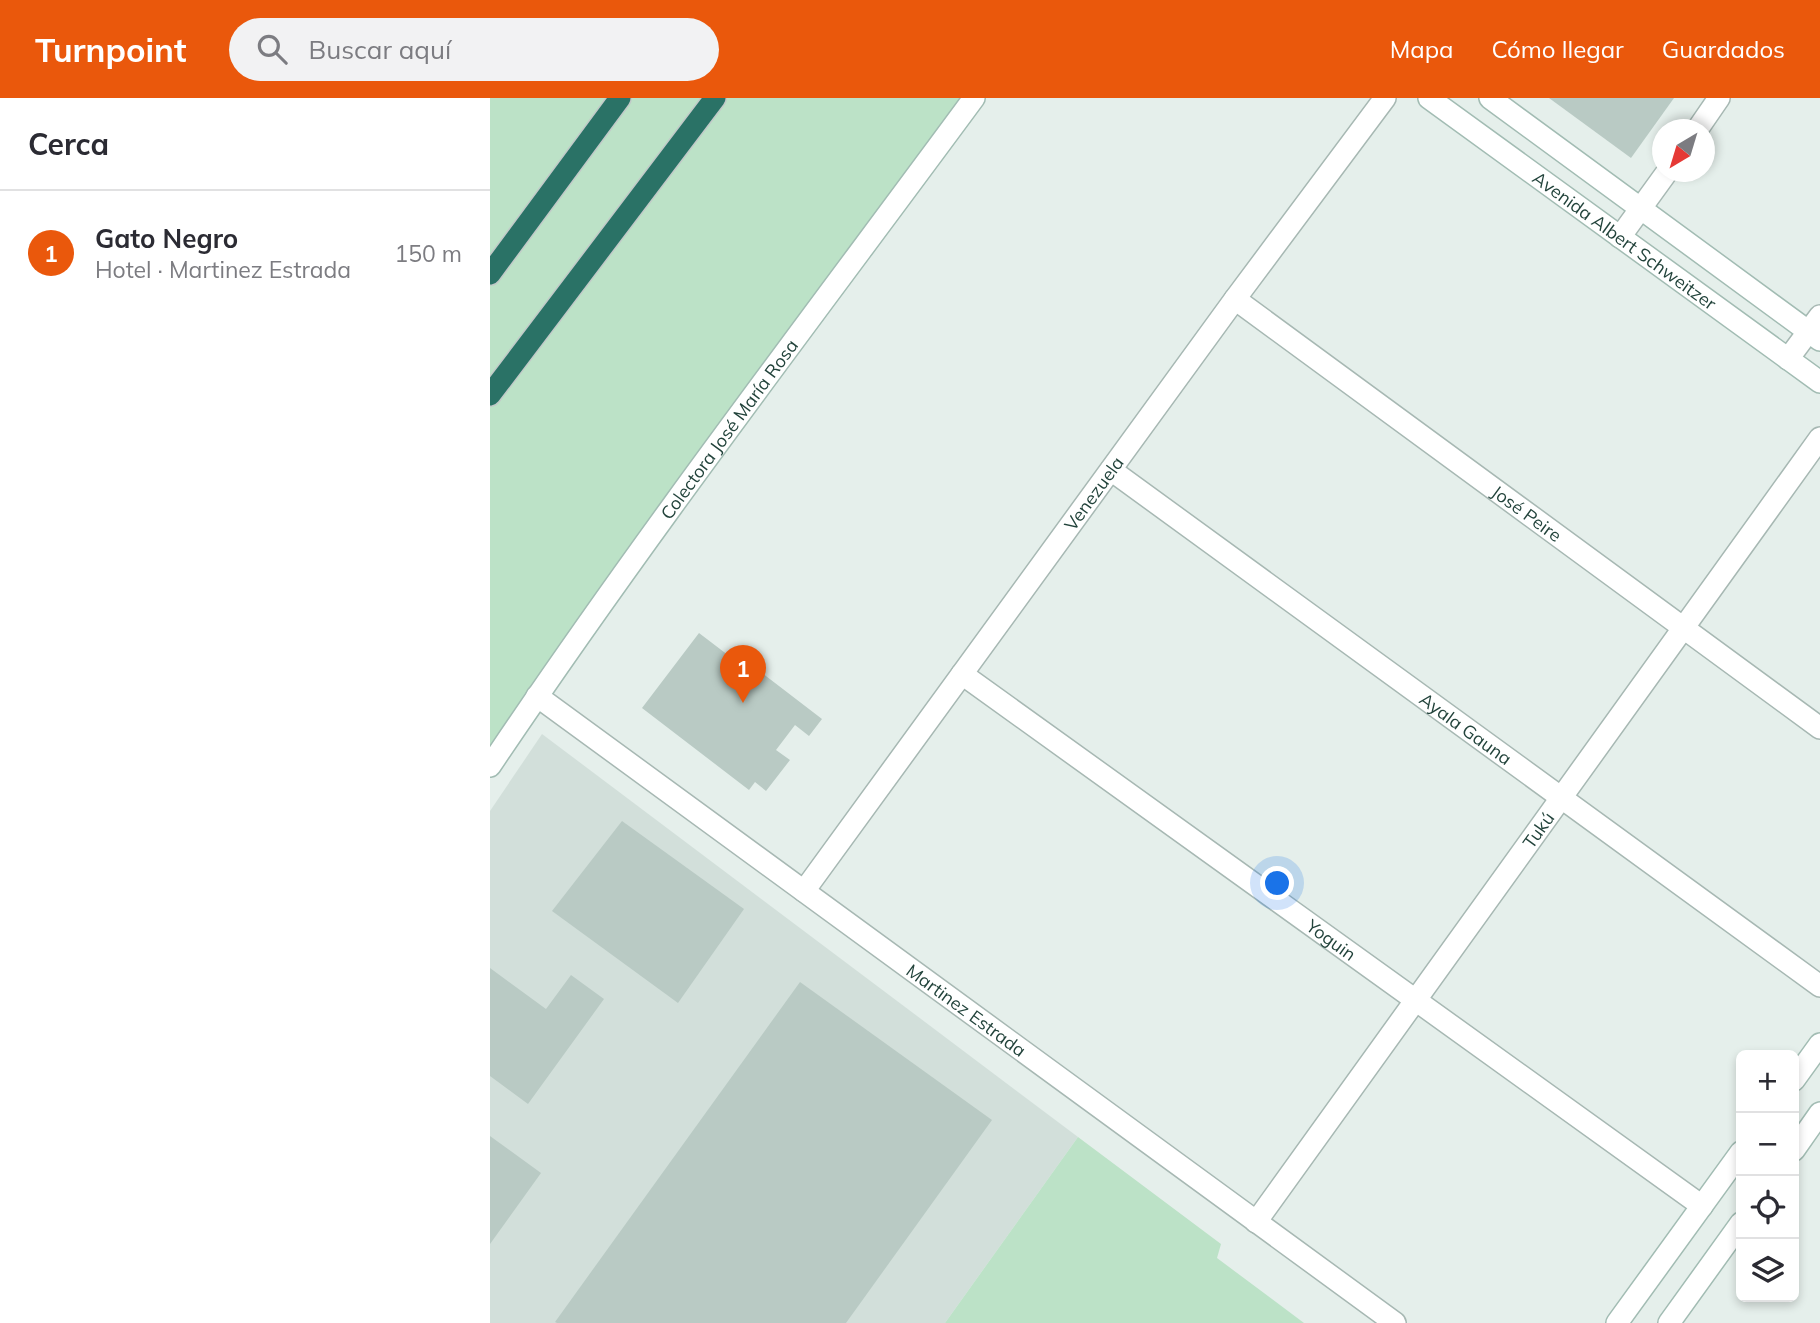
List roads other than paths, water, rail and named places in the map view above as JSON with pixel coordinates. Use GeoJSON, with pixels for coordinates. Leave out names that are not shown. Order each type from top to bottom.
{"type":"FeatureCollection","features":[{"type":"Feature","properties":{"kind":"highway"},"geometry":{"type":"LineString","coordinates":[[490,274],[620,98]]}},
{"type":"Feature","properties":{"kind":"highway"},"geometry":{"type":"LineString","coordinates":[[490,395],[715,98]]}},
{"type":"Feature","properties":{"kind":"street","name":"Colectora José María Rosa"},"geometry":{"type":"LineString","coordinates":[[490,766],[666,516],[974,98]]}},
{"type":"Feature","properties":{"kind":"street","name":"Venezuela"},"geometry":{"type":"LineString","coordinates":[[804,891],[1235,299],[1385,98]]}},
{"type":"Feature","properties":{"kind":"street","name":"Avenida Albert Schweitzer"},"geometry":{"type":"LineString","coordinates":[[1429,98],[1820,383]]}},
{"type":"Feature","properties":{"kind":"street","name":"Avenida Albert Schweitzer"},"geometry":{"type":"LineString","coordinates":[[1490,98],[1641,209],[1816,329]]}},
{"type":"Feature","properties":{"kind":"street"},"geometry":{"type":"LineString","coordinates":[[1705,119],[1719,98]]}},
{"type":"Feature","properties":{"kind":"street"},"geometry":{"type":"LineString","coordinates":[[1620,237],[1660,182]]}},
{"type":"Feature","properties":{"kind":"street","name":"José Peire"},"geometry":{"type":"LineString","coordinates":[[1235,299],[1820,728]]}},
{"type":"Feature","properties":{"kind":"street"},"geometry":{"type":"LineString","coordinates":[[1788,359],[1816,329]]}},
{"type":"Feature","properties":{"kind":"street","name":"Tukú"},"geometry":{"type":"LineString","coordinates":[[1256,1222],[1820,438]]}},
{"type":"Feature","properties":{"kind":"street","name":"Ayala Gauna"},"geometry":{"type":"LineString","coordinates":[[1111,470],[1820,986]]}},
{"type":"Feature","properties":{"kind":"street","name":"Yoguin"},"geometry":{"type":"LineString","coordinates":[[962,674],[1702,1206]]}},
{"type":"Feature","properties":{"kind":"street","name":"Martinez Estrada"},"geometry":{"type":"LineString","coordinates":[[537,696],[1395,1323]]}},
{"type":"Feature","properties":{"kind":"street"},"geometry":{"type":"LineString","coordinates":[[1799,1073],[1820,1044]]}},
{"type":"Feature","properties":{"kind":"street"},"geometry":{"type":"LineString","coordinates":[[1799,1143],[1820,1113]]}},
{"type":"Feature","properties":{"kind":"street"},"geometry":{"type":"LineString","coordinates":[[1617,1323],[1736,1159]]}},
{"type":"Feature","properties":{"kind":"street"},"geometry":{"type":"LineString","coordinates":[[1669,1323],[1736,1230]]}},
{"type":"Feature","properties":{"kind":"place","name":"Gato Negro"},"geometry":{"type":"Point","coordinates":[743,703]}}]}
